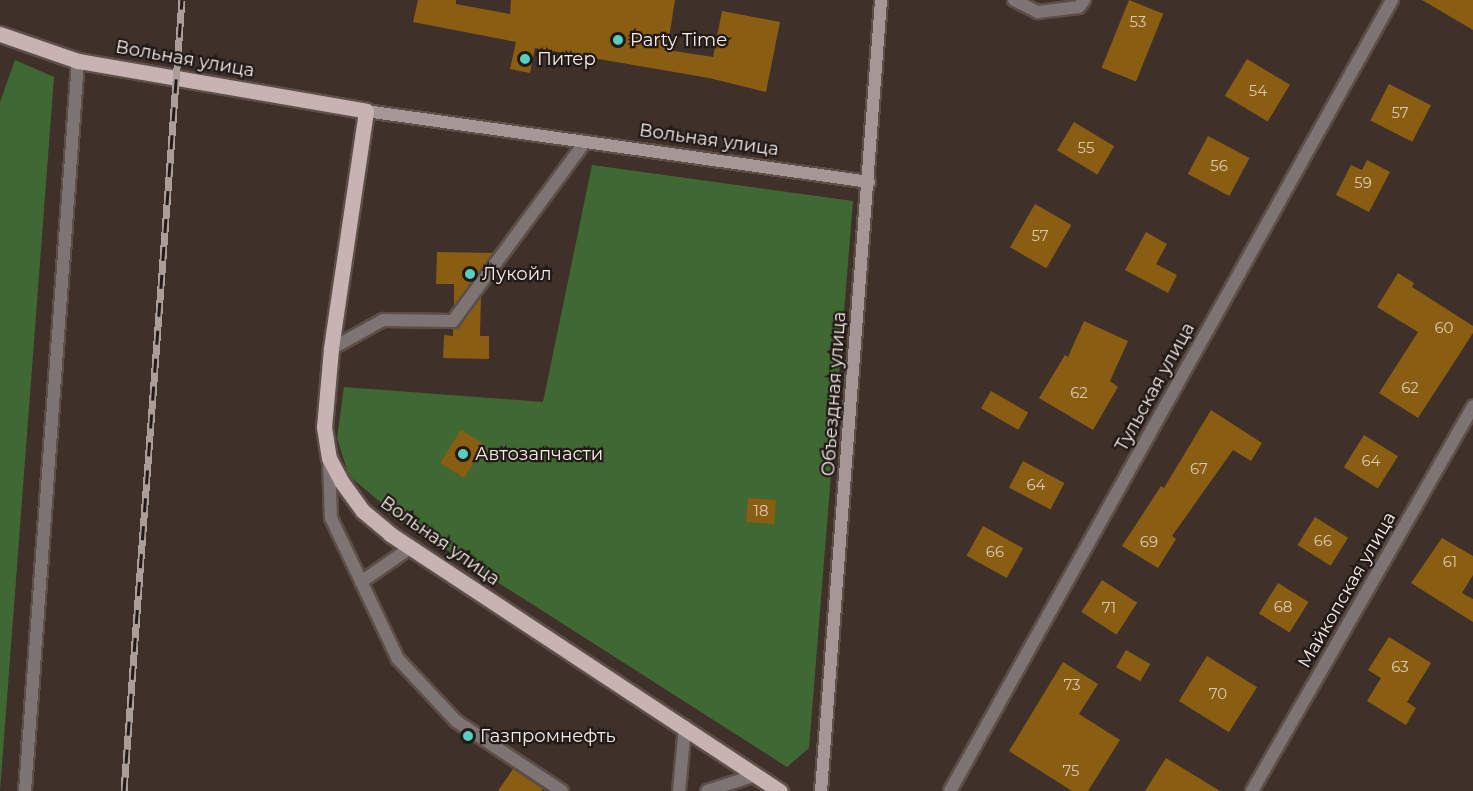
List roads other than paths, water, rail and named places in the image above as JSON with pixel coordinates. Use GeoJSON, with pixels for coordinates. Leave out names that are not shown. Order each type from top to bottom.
{"type":"FeatureCollection","features":[{"type":"Feature","properties":{"kind":"main road","name":"Вольная улица"},"geometry":{"type":"LineString","coordinates":[[0,34],[78,61],[366,111],[331,349],[324,427],[329,458],[363,511],[410,548],[685,726],[780,791]]}},
{"type":"Feature","properties":{"kind":"street","name":"Объездная улица"},"geometry":{"type":"LineString","coordinates":[[821,791],[881,0]]}},
{"type":"Feature","properties":{"kind":"street"},"geometry":{"type":"LineString","coordinates":[[1014,0],[1038,12],[1079,7],[1084,0]]}},
{"type":"Feature","properties":{"kind":"street","name":"Тульская улица"},"geometry":{"type":"LineString","coordinates":[[950,791],[1392,0]]}},
{"type":"Feature","properties":{"kind":"street"},"geometry":{"type":"LineString","coordinates":[[25,791],[78,61]]}},
{"type":"Feature","properties":{"kind":"street","name":"Вольная улица"},"geometry":{"type":"LineString","coordinates":[[366,111],[868,182]]}},
{"type":"Feature","properties":{"kind":"street"},"geometry":{"type":"LineString","coordinates":[[331,349],[383,320],[453,321],[585,142]]}},
{"type":"Feature","properties":{"kind":"street","name":"Майкопская улица"},"geometry":{"type":"LineString","coordinates":[[1252,791],[1473,406]]}},
{"type":"Feature","properties":{"kind":"street"},"geometry":{"type":"LineString","coordinates":[[329,458],[331,518],[398,659],[456,722],[562,791]]}},
{"type":"Feature","properties":{"kind":"street"},"geometry":{"type":"LineString","coordinates":[[361,582],[410,548]]}},
{"type":"Feature","properties":{"kind":"street"},"geometry":{"type":"LineString","coordinates":[[679,791],[685,726]]}},
{"type":"Feature","properties":{"kind":"street"},"geometry":{"type":"LineString","coordinates":[[707,791],[756,775]]}},
{"type":"Feature","properties":{"kind":"railway"},"geometry":{"type":"LineString","coordinates":[[124,791],[182,0]]}},
{"type":"Feature","properties":{"kind":"place","name":"Party Time"},"geometry":{"type":"Point","coordinates":[618,40]}},
{"type":"Feature","properties":{"kind":"place","name":"Питер"},"geometry":{"type":"Point","coordinates":[525,59]}},
{"type":"Feature","properties":{"kind":"place","name":"Лукойл"},"geometry":{"type":"Point","coordinates":[470,274]}},
{"type":"Feature","properties":{"kind":"place","name":"Автозапчасти"},"geometry":{"type":"Point","coordinates":[463,454]}},
{"type":"Feature","properties":{"kind":"place","name":"Газпромнефть"},"geometry":{"type":"Point","coordinates":[468,736]}}]}
